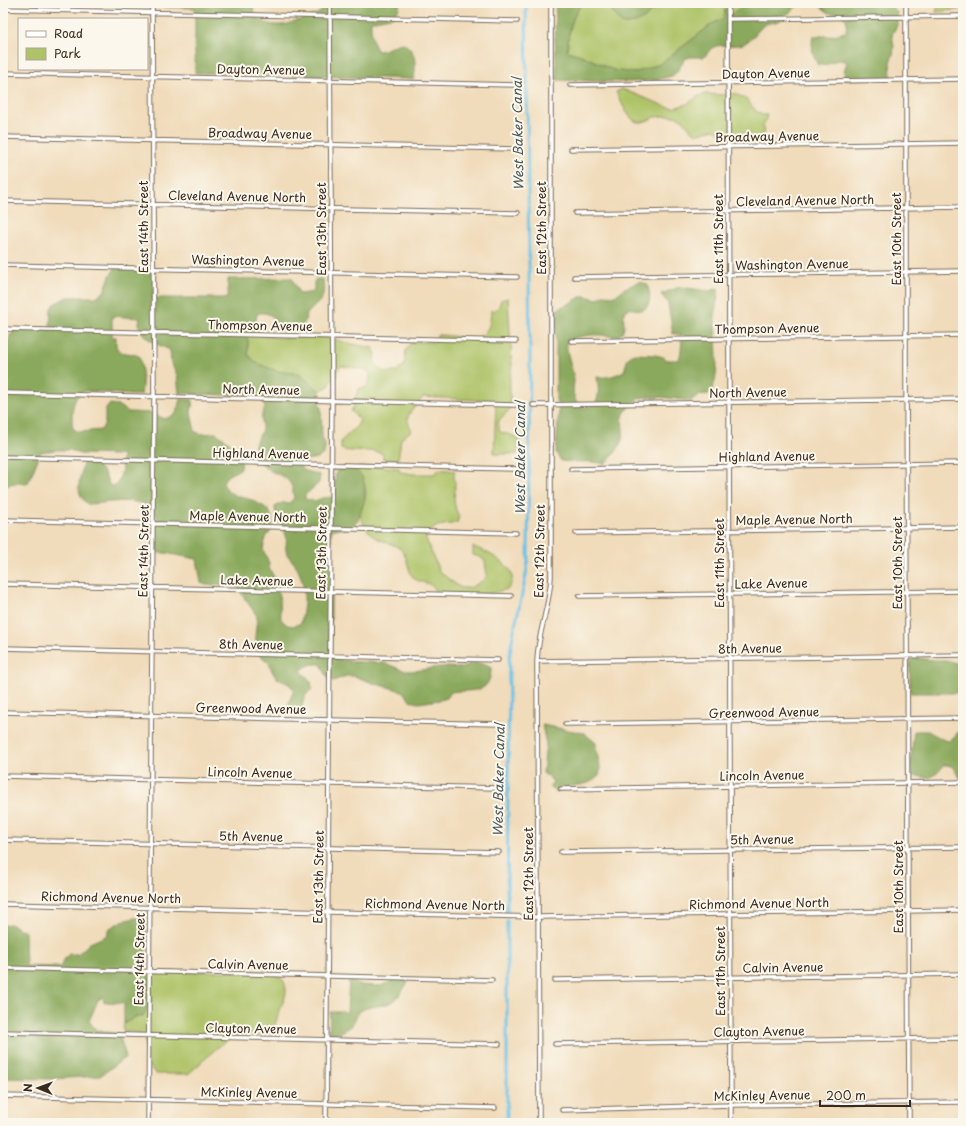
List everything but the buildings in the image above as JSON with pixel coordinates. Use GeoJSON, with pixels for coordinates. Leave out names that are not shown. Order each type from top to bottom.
{"type":"FeatureCollection","features":[{"type":"Feature","properties":{"kind":"street","name":"East 14th Street"},"geometry":{"type":"LineString","coordinates":[[148,1123],[154,460],[152,3]]}},
{"type":"Feature","properties":{"kind":"street","name":"East 13th Street"},"geometry":{"type":"LineString","coordinates":[[326,1123],[332,464],[330,3]]}},
{"type":"Feature","properties":{"kind":"street","name":"East 12th Street"},"geometry":{"type":"LineString","coordinates":[[539,1123],[537,661],[539,637],[551,590],[551,3]]}},
{"type":"Feature","properties":{"kind":"street","name":"East 11th Street"},"geometry":{"type":"LineString","coordinates":[[728,3],[728,466],[731,1123]]}},
{"type":"Feature","properties":{"kind":"street","name":"East 10th Street"},"geometry":{"type":"LineString","coordinates":[[906,3],[906,528],[909,1123]]}},
{"type":"Feature","properties":{"kind":"street"},"geometry":{"type":"LineString","coordinates":[[3,9],[517,21]]}},
{"type":"Feature","properties":{"kind":"street"},"geometry":{"type":"LineString","coordinates":[[728,19],[963,16]]}},
{"type":"Feature","properties":{"kind":"street","name":"Dayton Avenue"},"geometry":{"type":"LineString","coordinates":[[3,73],[518,85]]}},
{"type":"Feature","properties":{"kind":"street","name":"Dayton Avenue"},"geometry":{"type":"LineString","coordinates":[[570,85],[963,79]]}},
{"type":"Feature","properties":{"kind":"street","name":"Broadway Avenue"},"geometry":{"type":"LineString","coordinates":[[3,137],[516,149]]}},
{"type":"Feature","properties":{"kind":"street","name":"Broadway Avenue"},"geometry":{"type":"LineString","coordinates":[[571,149],[963,143]]}},
{"type":"Feature","properties":{"kind":"street","name":"Cleveland Avenue North"},"geometry":{"type":"LineString","coordinates":[[3,201],[518,213]]}},
{"type":"Feature","properties":{"kind":"street","name":"Cleveland Avenue North"},"geometry":{"type":"LineString","coordinates":[[575,213],[963,207]]}},
{"type":"Feature","properties":{"kind":"street","name":"Washington Avenue"},"geometry":{"type":"LineString","coordinates":[[3,265],[517,277]]}},
{"type":"Feature","properties":{"kind":"street","name":"Washington Avenue"},"geometry":{"type":"LineString","coordinates":[[574,277],[963,271]]}},
{"type":"Feature","properties":{"kind":"street","name":"Thompson Avenue"},"geometry":{"type":"LineString","coordinates":[[3,329],[516,341]]}},
{"type":"Feature","properties":{"kind":"street","name":"Thompson Avenue"},"geometry":{"type":"LineString","coordinates":[[571,341],[963,335]]}},
{"type":"Feature","properties":{"kind":"street","name":"North Avenue"},"geometry":{"type":"LineString","coordinates":[[3,393],[518,405]]}},
{"type":"Feature","properties":{"kind":"street","name":"North Avenue"},"geometry":{"type":"LineString","coordinates":[[533,405],[963,399]]}},
{"type":"Feature","properties":{"kind":"street","name":"Highland Avenue"},"geometry":{"type":"LineString","coordinates":[[3,457],[518,469]]}},
{"type":"Feature","properties":{"kind":"street","name":"Highland Avenue"},"geometry":{"type":"LineString","coordinates":[[571,469],[963,463]]}},
{"type":"Feature","properties":{"kind":"street","name":"Maple Avenue North"},"geometry":{"type":"LineString","coordinates":[[3,520],[516,533]]}},
{"type":"Feature","properties":{"kind":"street","name":"Maple Avenue North"},"geometry":{"type":"LineString","coordinates":[[576,532],[963,527]]}},
{"type":"Feature","properties":{"kind":"street","name":"Lake Avenue"},"geometry":{"type":"LineString","coordinates":[[3,584],[511,596]]}},
{"type":"Feature","properties":{"kind":"street","name":"Lake Avenue"},"geometry":{"type":"LineString","coordinates":[[578,596],[963,591]]}},
{"type":"Feature","properties":{"kind":"street","name":"8th Avenue"},"geometry":{"type":"LineString","coordinates":[[3,648],[498,660]]}},
{"type":"Feature","properties":{"kind":"street","name":"8th Avenue"},"geometry":{"type":"LineString","coordinates":[[537,661],[963,655]]}},
{"type":"Feature","properties":{"kind":"street","name":"Greenwood Avenue"},"geometry":{"type":"LineString","coordinates":[[3,712],[499,724]]}},
{"type":"Feature","properties":{"kind":"street","name":"Greenwood Avenue"},"geometry":{"type":"LineString","coordinates":[[565,724],[963,718]]}},
{"type":"Feature","properties":{"kind":"street","name":"Lincoln Avenue"},"geometry":{"type":"LineString","coordinates":[[3,776],[497,788]]}},
{"type":"Feature","properties":{"kind":"street","name":"Lincoln Avenue"},"geometry":{"type":"LineString","coordinates":[[561,789],[963,782]]}},
{"type":"Feature","properties":{"kind":"street","name":"5th Avenue"},"geometry":{"type":"LineString","coordinates":[[3,840],[499,852]]}},
{"type":"Feature","properties":{"kind":"street","name":"5th Avenue"},"geometry":{"type":"LineString","coordinates":[[561,852],[963,846]]}},
{"type":"Feature","properties":{"kind":"street","name":"Richmond Avenue North"},"geometry":{"type":"LineString","coordinates":[[3,904],[538,917],[963,910]]}},
{"type":"Feature","properties":{"kind":"street","name":"Calvin Avenue"},"geometry":{"type":"LineString","coordinates":[[3,968],[492,980]]}},
{"type":"Feature","properties":{"kind":"street","name":"Calvin Avenue"},"geometry":{"type":"LineString","coordinates":[[555,980],[963,974]]}},
{"type":"Feature","properties":{"kind":"street","name":"Clayton Avenue"},"geometry":{"type":"LineString","coordinates":[[3,1032],[499,1044]]}},
{"type":"Feature","properties":{"kind":"street","name":"Clayton Avenue"},"geometry":{"type":"LineString","coordinates":[[555,1044],[963,1038]]}},
{"type":"Feature","properties":{"kind":"street","name":"McKinley Avenue"},"geometry":{"type":"LineString","coordinates":[[3,1096],[495,1108]]}},
{"type":"Feature","properties":{"kind":"street","name":"McKinley Avenue"},"geometry":{"type":"LineString","coordinates":[[562,1110],[963,1102]]}},
{"type":"Feature","properties":{"kind":"green space"},"geometry":{"type":"Polygon","coordinates":[[[89,3],[259,3],[253,9],[260,19],[267,23],[283,25],[317,14],[323,10],[326,3],[400,3],[398,11],[394,13],[394,16],[371,21],[372,37],[378,51],[403,43],[408,46],[414,59],[414,79],[195,73],[195,8],[89,6],[89,3]]]}},
{"type":"Feature","properties":{"kind":"green space"},"geometry":{"type":"Polygon","coordinates":[[[555,3],[589,3],[581,5],[574,16],[568,39],[567,51],[581,55],[613,70],[634,73],[660,64],[712,24],[724,18],[725,9],[726,14],[729,16],[741,8],[751,5],[801,3],[785,15],[781,20],[764,25],[752,38],[743,44],[715,47],[711,49],[704,57],[690,57],[685,59],[677,72],[672,76],[656,80],[630,82],[557,80],[555,3]]]}},
{"type":"Feature","properties":{"kind":"green space"},"geometry":{"type":"Polygon","coordinates":[[[589,3],[603,5],[610,8],[617,19],[623,24],[630,24],[644,19],[663,3],[778,3],[777,5],[751,5],[741,8],[729,16],[726,14],[725,18],[712,24],[660,64],[634,73],[613,70],[581,55],[567,51],[568,39],[574,16],[581,5],[589,3]]]}},
{"type":"Feature","properties":{"kind":"green space"},"geometry":{"type":"Polygon","coordinates":[[[589,3],[663,3],[641,20],[632,24],[623,24],[609,7],[601,4],[589,3]]]}},
{"type":"Feature","properties":{"kind":"green space"},"geometry":{"type":"Polygon","coordinates":[[[816,3],[892,3],[893,9],[897,12],[897,26],[892,34],[894,47],[890,62],[891,78],[845,79],[844,71],[847,62],[837,60],[827,64],[818,65],[812,51],[813,36],[829,36],[846,32],[847,22],[846,19],[839,13],[829,13],[816,3]]]}},
{"type":"Feature","properties":{"kind":"green space"},"geometry":{"type":"Polygon","coordinates":[[[939,3],[963,3],[963,9],[936,12],[939,3]]]}},
{"type":"Feature","properties":{"kind":"green space"},"geometry":{"type":"Polygon","coordinates":[[[622,89],[667,107],[674,108],[687,104],[705,94],[736,94],[747,100],[756,111],[762,115],[767,115],[763,127],[764,135],[755,139],[747,140],[731,135],[723,135],[714,129],[696,134],[681,118],[673,116],[656,117],[643,122],[638,122],[629,116],[616,92],[622,89]]]}},
{"type":"Feature","properties":{"kind":"green space"},"geometry":{"type":"Polygon","coordinates":[[[115,268],[155,269],[153,298],[228,298],[228,279],[292,278],[301,294],[314,292],[314,282],[316,279],[323,279],[323,296],[307,314],[304,323],[300,328],[289,330],[279,328],[272,316],[258,313],[256,318],[256,327],[245,329],[248,342],[248,354],[252,360],[258,364],[277,371],[299,374],[320,391],[320,396],[317,396],[318,402],[321,406],[322,437],[325,443],[324,451],[319,457],[299,464],[301,465],[300,468],[320,475],[319,483],[305,495],[305,499],[315,501],[322,498],[334,497],[336,472],[342,467],[351,468],[358,472],[363,478],[365,499],[358,521],[352,527],[333,529],[331,535],[331,656],[336,659],[349,661],[383,663],[410,671],[443,667],[462,668],[476,663],[486,665],[491,668],[488,683],[484,687],[451,692],[447,698],[418,703],[411,701],[402,691],[354,676],[346,676],[333,681],[327,677],[321,664],[312,664],[305,667],[301,671],[311,681],[312,689],[305,697],[302,708],[296,712],[290,709],[289,702],[294,690],[289,684],[277,678],[269,663],[260,655],[255,637],[257,616],[237,587],[230,585],[206,585],[201,583],[197,559],[165,553],[155,553],[157,516],[153,509],[146,504],[126,501],[87,504],[83,499],[80,494],[79,485],[83,463],[96,464],[104,473],[110,486],[116,485],[121,474],[122,455],[80,454],[70,450],[41,452],[28,483],[14,483],[3,490],[3,355],[7,349],[10,335],[13,334],[16,329],[50,330],[51,308],[56,303],[67,297],[96,297],[104,292],[110,276],[115,268]],[[112,316],[112,337],[116,337],[116,346],[119,352],[139,356],[142,375],[141,395],[83,391],[76,398],[74,403],[72,413],[73,429],[80,432],[101,430],[105,424],[105,410],[110,404],[117,405],[129,412],[151,413],[165,419],[176,414],[180,399],[193,400],[191,412],[195,432],[202,434],[216,433],[233,445],[242,457],[241,468],[228,475],[224,480],[223,483],[226,488],[235,495],[252,500],[263,506],[270,513],[272,525],[269,534],[266,536],[263,549],[269,563],[269,568],[275,579],[280,601],[281,619],[287,625],[294,626],[301,623],[304,601],[302,581],[296,566],[287,554],[286,535],[278,519],[275,507],[282,503],[289,503],[294,498],[292,488],[286,479],[264,466],[257,458],[255,453],[255,445],[262,429],[262,417],[265,408],[262,400],[256,395],[179,393],[177,375],[171,363],[170,350],[153,342],[143,334],[140,330],[140,318],[112,316]]]}},
{"type":"Feature","properties":{"kind":"green space"},"geometry":{"type":"Polygon","coordinates":[[[639,282],[647,284],[650,295],[649,303],[645,309],[628,309],[624,312],[624,328],[621,334],[614,337],[604,335],[588,335],[567,340],[567,350],[574,380],[573,394],[576,402],[584,408],[596,403],[598,396],[597,377],[611,376],[624,371],[628,358],[634,354],[656,355],[667,360],[679,360],[682,344],[681,337],[680,334],[673,334],[668,303],[661,294],[680,287],[709,291],[718,288],[715,315],[717,367],[713,387],[709,394],[698,395],[691,401],[651,397],[636,400],[630,405],[622,419],[623,435],[619,447],[605,464],[594,462],[561,461],[556,452],[559,408],[556,401],[556,311],[582,296],[597,299],[603,295],[615,296],[625,288],[639,282]]]}},
{"type":"Feature","properties":{"kind":"green space"},"geometry":{"type":"Polygon","coordinates":[[[508,298],[512,364],[510,379],[510,408],[508,412],[499,420],[499,427],[500,432],[520,439],[520,446],[517,454],[494,454],[496,401],[423,397],[410,412],[408,420],[412,430],[401,439],[398,460],[383,459],[383,454],[378,452],[341,449],[341,441],[357,426],[360,420],[351,411],[358,391],[360,388],[366,388],[370,379],[369,372],[362,369],[341,366],[337,371],[336,378],[330,381],[330,385],[320,391],[299,374],[277,371],[258,364],[248,354],[248,342],[245,328],[256,327],[256,325],[258,330],[266,336],[281,338],[328,338],[373,348],[376,354],[374,362],[377,366],[384,371],[392,372],[404,366],[406,350],[411,343],[435,342],[437,335],[477,339],[487,330],[491,310],[494,311],[499,306],[501,300],[508,298]]]}},
{"type":"Feature","properties":{"kind":"green space"},"geometry":{"type":"Polygon","coordinates":[[[376,466],[399,468],[400,472],[413,474],[435,474],[439,469],[455,471],[454,496],[459,516],[457,523],[437,526],[425,536],[439,571],[462,588],[470,588],[482,581],[487,576],[485,561],[480,557],[473,555],[473,547],[495,557],[506,565],[512,574],[511,584],[508,589],[488,594],[438,595],[432,586],[415,579],[410,572],[406,558],[402,551],[396,546],[373,536],[365,526],[360,514],[366,489],[361,477],[351,468],[376,466]]]}},
{"type":"Feature","properties":{"kind":"green space"},"geometry":{"type":"Polygon","coordinates":[[[917,658],[946,660],[963,665],[963,693],[910,693],[910,661],[917,658]]]}},
{"type":"Feature","properties":{"kind":"green space"},"geometry":{"type":"Polygon","coordinates":[[[542,725],[584,733],[596,743],[600,764],[599,776],[585,784],[559,788],[559,791],[555,791],[549,787],[553,782],[543,773],[546,744],[542,725]]]}},
{"type":"Feature","properties":{"kind":"green space"},"geometry":{"type":"Polygon","coordinates":[[[962,727],[963,739],[960,743],[963,751],[963,777],[959,777],[952,766],[944,765],[932,777],[928,778],[909,775],[914,731],[928,731],[944,740],[949,741],[962,727]]]}},
{"type":"Feature","properties":{"kind":"green space"},"geometry":{"type":"Polygon","coordinates":[[[134,918],[145,918],[147,935],[145,965],[150,981],[151,1003],[143,1016],[135,1017],[124,1024],[124,1003],[104,1002],[103,997],[98,1000],[89,1021],[96,1030],[119,1034],[126,1057],[100,1076],[50,1079],[3,1078],[3,925],[10,924],[25,932],[26,966],[61,967],[62,962],[69,954],[78,954],[90,943],[106,936],[110,928],[122,921],[134,918]]]}},
{"type":"Feature","properties":{"kind":"green space"},"geometry":{"type":"Polygon","coordinates":[[[145,965],[148,972],[265,971],[277,975],[282,979],[285,985],[286,994],[279,1009],[275,1025],[270,1032],[233,1037],[215,1049],[188,1074],[156,1074],[149,1067],[143,1038],[139,1034],[123,1031],[124,1024],[135,1017],[143,1016],[150,981],[145,965]]]}},
{"type":"Feature","properties":{"kind":"green space"},"geometry":{"type":"Polygon","coordinates":[[[401,979],[408,982],[395,1000],[387,1004],[362,1010],[358,1013],[349,1028],[339,1033],[329,1035],[330,1012],[347,1012],[349,980],[360,985],[381,986],[394,980],[401,979]]]}},
{"type":"Feature","properties":{"kind":"waterway","name":"West Baker Canal"},"geometry":{"type":"LineString","coordinates":[[507,912],[509,662],[528,561],[530,358],[526,3]]}},
{"type":"Feature","properties":{"kind":"waterway","name":"West Baker Canal"},"geometry":{"type":"LineString","coordinates":[[507,920],[507,1123]]}}]}
